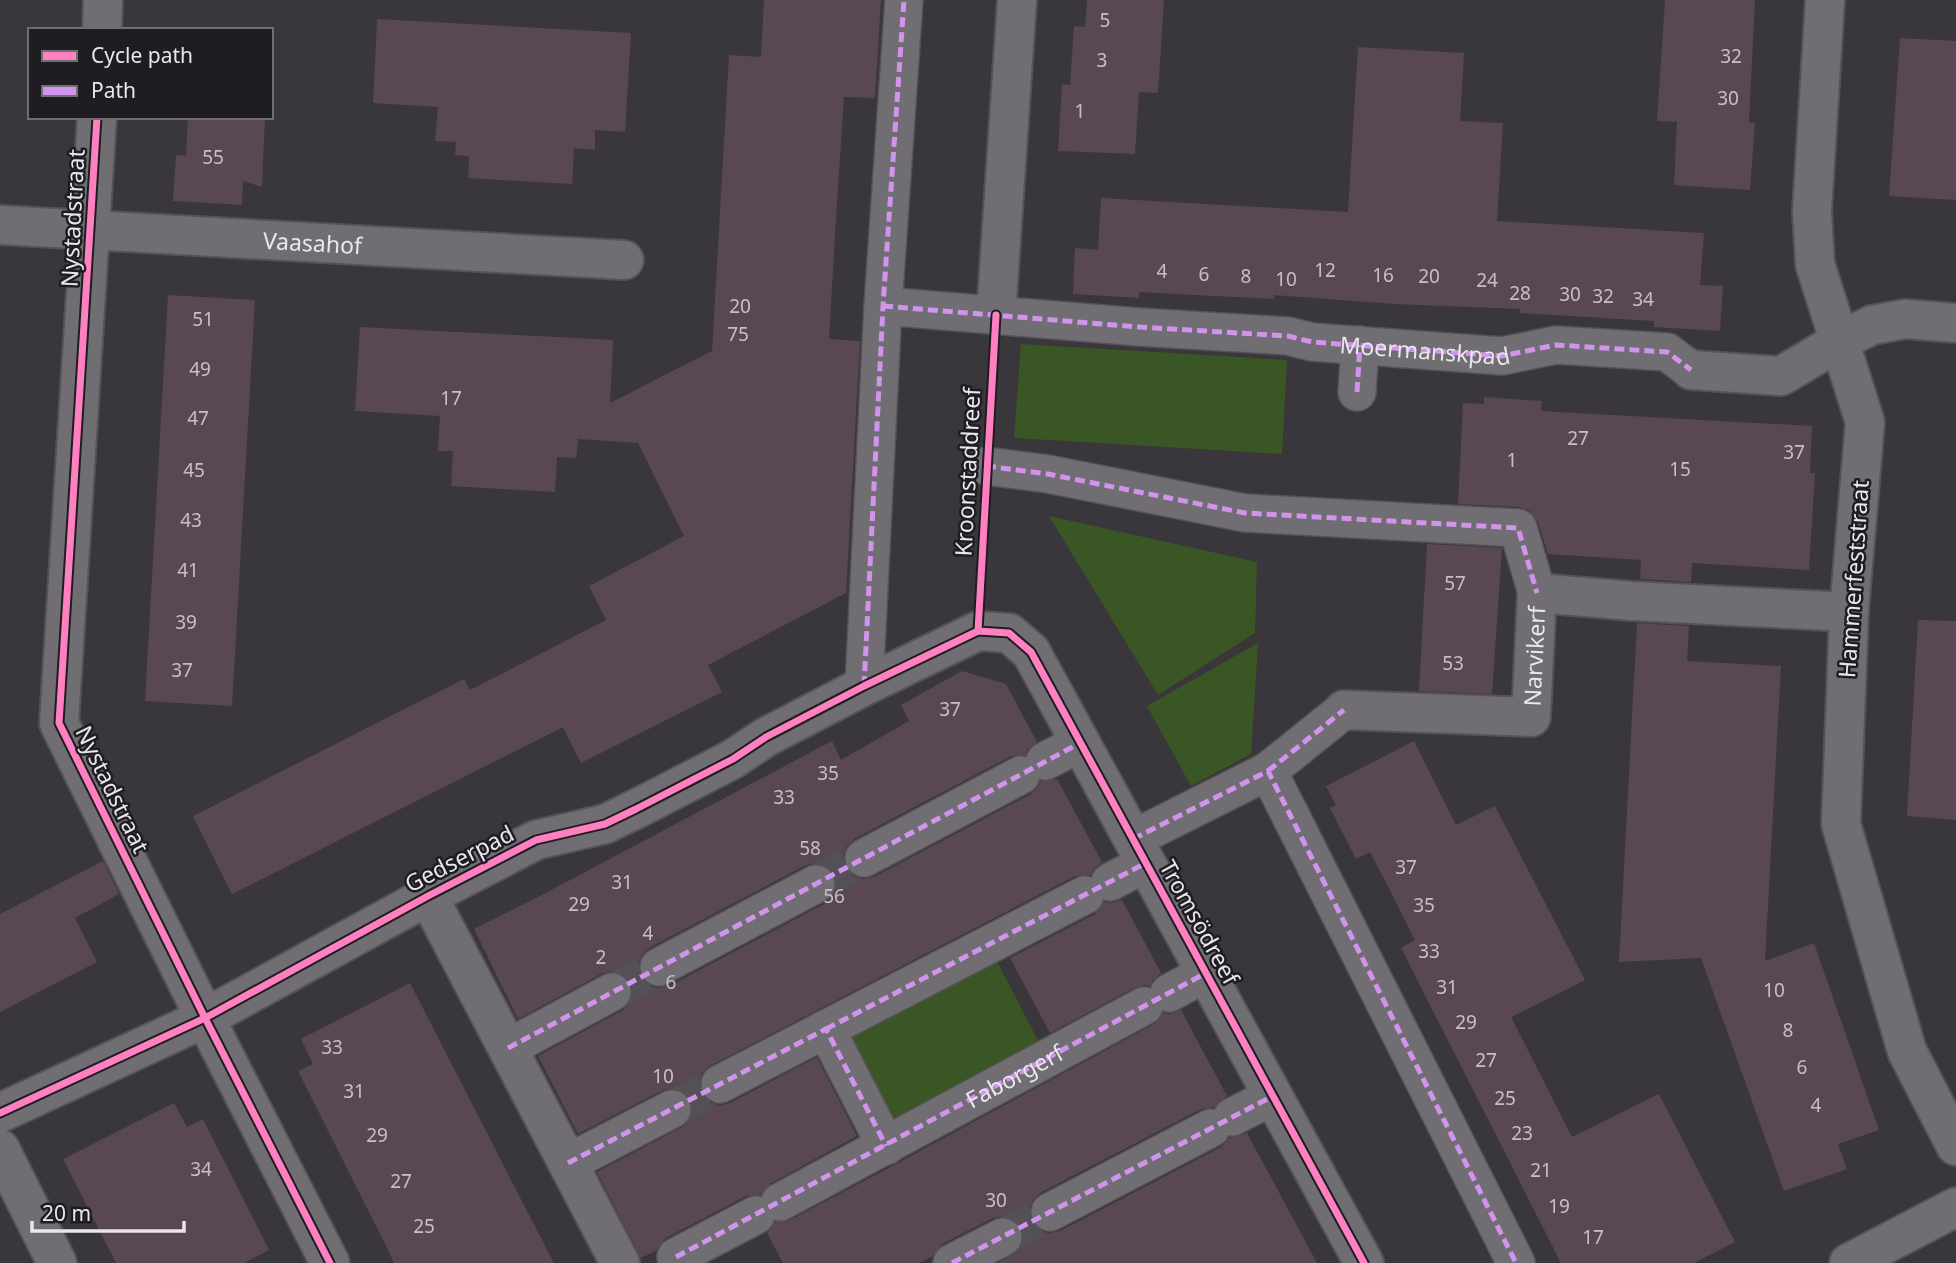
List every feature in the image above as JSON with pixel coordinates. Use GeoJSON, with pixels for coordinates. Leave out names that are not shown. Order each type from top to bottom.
{"type":"FeatureCollection","features":[{"type":"Feature","properties":{"kind":"street"},"geometry":{"type":"LineString","coordinates":[[102,28],[103,0]]}},
{"type":"Feature","properties":{"kind":"street"},"geometry":{"type":"LineString","coordinates":[[864,686],[883,306],[904,0]]}},
{"type":"Feature","properties":{"kind":"street"},"geometry":{"type":"LineString","coordinates":[[996,315],[1017,0]]}},
{"type":"Feature","properties":{"kind":"street","name":"Hammerfeststraat"},"geometry":{"type":"LineString","coordinates":[[1825,0],[1812,211],[1815,264],[1865,422],[1849,612],[1841,824],[1907,1051],[1956,1146]]}},
{"type":"Feature","properties":{"kind":"street","name":"Nystadstraat"},"geometry":{"type":"LineString","coordinates":[[97,119],[59,723],[330,1263]]}},
{"type":"Feature","properties":{"kind":"street","name":"Vaasahof"},"geometry":{"type":"LineString","coordinates":[[0,225],[624,260]]}},
{"type":"Feature","properties":{"kind":"street","name":"Moermanskpad"},"geometry":{"type":"LineString","coordinates":[[883,306],[1288,336],[1312,342],[1502,356],[1556,345],[1667,352],[1691,370],[1781,376],[1840,341],[1872,326],[1905,319],[1956,323]]}},
{"type":"Feature","properties":{"kind":"street"},"geometry":{"type":"LineString","coordinates":[[1357,392],[1360,345]]}},
{"type":"Feature","properties":{"kind":"street"},"geometry":{"type":"LineString","coordinates":[[986,466],[1048,474],[1245,513],[1518,528],[1537,593]]}},
{"type":"Feature","properties":{"kind":"street","name":"Narvikerf"},"geometry":{"type":"LineString","coordinates":[[1344,710],[1531,717],[1537,593],[1632,601],[1849,612]]}},
{"type":"Feature","properties":{"kind":"street","name":"Gedserpad"},"geometry":{"type":"LineString","coordinates":[[0,1113],[205,1018],[536,840],[605,824],[636,809],[733,759],[766,737],[978,631]]}},
{"type":"Feature","properties":{"kind":"street","name":"Tromsödreef"},"geometry":{"type":"LineString","coordinates":[[978,631],[1009,633],[1031,652],[1364,1263]]}},
{"type":"Feature","properties":{"kind":"street"},"geometry":{"type":"LineString","coordinates":[[720,1084],[1098,888],[1140,851],[1268,771],[1344,710]]}},
{"type":"Feature","properties":{"kind":"street"},"geometry":{"type":"LineString","coordinates":[[864,858],[1080,743]]}},
{"type":"Feature","properties":{"kind":"street"},"geometry":{"type":"LineString","coordinates":[[1268,771],[1516,1263]]}},
{"type":"Feature","properties":{"kind":"street"},"geometry":{"type":"LineString","coordinates":[[659,967],[816,884]]}},
{"type":"Feature","properties":{"kind":"street"},"geometry":{"type":"LineString","coordinates":[[428,896],[620,1263]]}},
{"type":"Feature","properties":{"kind":"street","name":"Faborgerf"},"geometry":{"type":"LineString","coordinates":[[675,1261],[1206,973]]}},
{"type":"Feature","properties":{"kind":"street"},"geometry":{"type":"LineString","coordinates":[[508,1048],[611,992]]}},
{"type":"Feature","properties":{"kind":"street"},"geometry":{"type":"LineString","coordinates":[[827,1029],[886,1146]]}},
{"type":"Feature","properties":{"kind":"street"},"geometry":{"type":"LineString","coordinates":[[1050,1212],[1273,1096]]}},
{"type":"Feature","properties":{"kind":"street"},"geometry":{"type":"LineString","coordinates":[[568,1163],[672,1109]]}},
{"type":"Feature","properties":{"kind":"street"},"geometry":{"type":"LineString","coordinates":[[0,1149],[57,1263]]}},
{"type":"Feature","properties":{"kind":"street"},"geometry":{"type":"LineString","coordinates":[[1849,1263],[1956,1207]]}},
{"type":"Feature","properties":{"kind":"street"},"geometry":{"type":"LineString","coordinates":[[952,1263],[1003,1237]]}},
{"type":"Feature","properties":{"kind":"green space"},"geometry":{"type":"Polygon","coordinates":[[[1021,344],[1287,360],[1282,454],[1014,438],[1021,344]]]}},
{"type":"Feature","properties":{"kind":"green space"},"geometry":{"type":"Polygon","coordinates":[[[1049,516],[1257,562],[1255,633],[1158,695],[1049,516]]]}},
{"type":"Feature","properties":{"kind":"green space"},"geometry":{"type":"Polygon","coordinates":[[[1258,643],[1251,754],[1191,786],[1147,706],[1258,643]]]}},
{"type":"Feature","properties":{"kind":"green space"},"geometry":{"type":"Polygon","coordinates":[[[993,954],[1041,1046],[890,1127],[841,1033],[993,954]]]}},
{"type":"Feature","properties":{"kind":"building"},"geometry":{"type":"Polygon","coordinates":[[[764,0],[881,0],[875,98],[844,97],[836,218],[829,339],[860,341],[846,593],[708,665],[722,692],[581,763],[563,727],[232,894],[193,816],[464,679],[470,690],[606,620],[589,586],[684,536],[638,443],[578,439],[576,458],[557,457],[555,492],[451,486],[453,451],[438,451],[440,416],[355,411],[360,327],[613,340],[610,403],[712,351],[729,55],[761,57],[764,0]]]}},
{"type":"Feature","properties":{"kind":"building"},"geometry":{"type":"Polygon","coordinates":[[[1087,0],[1164,0],[1158,93],[1139,92],[1135,154],[1058,151],[1062,84],[1070,85],[1074,26],[1085,27],[1087,0]]]}},
{"type":"Feature","properties":{"kind":"building"},"geometry":{"type":"Polygon","coordinates":[[[1665,0],[1755,0],[1749,123],[1755,123],[1750,190],[1674,185],[1677,122],[1657,121],[1665,0]]]}},
{"type":"Feature","properties":{"kind":"building"},"geometry":{"type":"Polygon","coordinates":[[[377,19],[631,33],[625,132],[595,130],[595,150],[574,148],[572,184],[468,178],[469,156],[455,155],[456,142],[435,141],[438,107],[373,103],[377,19]]]}},
{"type":"Feature","properties":{"kind":"building"},"geometry":{"type":"Polygon","coordinates":[[[1900,38],[1956,41],[1956,200],[1889,196],[1900,38]]]}},
{"type":"Feature","properties":{"kind":"building"},"geometry":{"type":"Polygon","coordinates":[[[1358,47],[1464,53],[1460,121],[1503,123],[1497,221],[1704,233],[1700,285],[1723,286],[1720,331],[1654,327],[1654,321],[1520,313],[1520,309],[1394,304],[1274,295],[1274,299],[1139,292],[1139,298],[1073,294],[1075,248],[1098,250],[1101,198],[1348,212],[1358,47]]]}},
{"type":"Feature","properties":{"kind":"building"},"geometry":{"type":"Polygon","coordinates":[[[188,119],[265,119],[262,187],[243,181],[242,205],[173,201],[176,155],[186,156],[188,119]]]}},
{"type":"Feature","properties":{"kind":"building"},"geometry":{"type":"Polygon","coordinates":[[[168,295],[255,300],[232,706],[145,701],[168,295]]]}},
{"type":"Feature","properties":{"kind":"building"},"geometry":{"type":"Polygon","coordinates":[[[1484,397],[1542,401],[1541,411],[1812,426],[1810,473],[1815,473],[1809,570],[1692,563],[1691,582],[1640,579],[1641,560],[1548,554],[1538,522],[1530,511],[1519,507],[1458,504],[1463,403],[1484,404],[1484,397]]]}},
{"type":"Feature","properties":{"kind":"building"},"geometry":{"type":"Polygon","coordinates":[[[1427,544],[1502,548],[1492,694],[1419,691],[1427,544]]]}},
{"type":"Feature","properties":{"kind":"building"},"geometry":{"type":"Polygon","coordinates":[[[1918,620],[1956,621],[1956,820],[1907,816],[1918,620]]]}},
{"type":"Feature","properties":{"kind":"building"},"geometry":{"type":"Polygon","coordinates":[[[1637,623],[1689,626],[1687,661],[1781,666],[1765,961],[1814,943],[1879,1130],[1838,1144],[1847,1169],[1784,1191],[1701,958],[1619,962],[1637,623]]]}},
{"type":"Feature","properties":{"kind":"building"},"geometry":{"type":"Polygon","coordinates":[[[962,671],[1006,684],[1037,742],[1028,749],[1026,755],[1011,756],[854,839],[847,846],[843,857],[846,868],[852,875],[863,879],[874,877],[1031,794],[1040,781],[1057,779],[1102,862],[1091,875],[1075,876],[710,1066],[702,1073],[699,1084],[701,1093],[709,1102],[720,1105],[730,1103],[817,1057],[857,1136],[770,1184],[761,1195],[746,1196],[666,1238],[657,1250],[641,1258],[597,1172],[682,1127],[690,1120],[693,1111],[690,1099],[684,1092],[674,1088],[663,1090],[578,1134],[538,1056],[623,1010],[629,1004],[633,993],[631,983],[622,974],[612,971],[603,973],[518,1019],[474,929],[832,741],[841,760],[909,721],[901,705],[962,671]],[[816,863],[806,865],[649,948],[642,955],[638,966],[641,977],[648,985],[658,988],[669,986],[826,903],[834,895],[837,884],[835,875],[828,867],[816,863]]]}},
{"type":"Feature","properties":{"kind":"building"},"geometry":{"type":"Polygon","coordinates":[[[1414,741],[1456,825],[1495,806],[1585,980],[1511,1017],[1572,1137],[1659,1094],[1735,1242],[1694,1263],[1561,1263],[1401,948],[1415,940],[1397,904],[1370,852],[1356,859],[1330,808],[1336,805],[1326,786],[1414,741]]]}},
{"type":"Feature","properties":{"kind":"building"},"geometry":{"type":"Polygon","coordinates":[[[103,861],[119,894],[75,918],[97,962],[0,1012],[0,914],[103,861]]]}},
{"type":"Feature","properties":{"kind":"building"},"geometry":{"type":"Polygon","coordinates":[[[1122,900],[1161,973],[1150,986],[1134,988],[1050,1033],[1010,958],[1095,914],[1104,902],[1122,900]]]}},
{"type":"Feature","properties":{"kind":"building"},"geometry":{"type":"Polygon","coordinates":[[[410,983],[554,1263],[394,1263],[298,1071],[313,1064],[301,1039],[410,983]]]}},
{"type":"Feature","properties":{"kind":"building"},"geometry":{"type":"Polygon","coordinates":[[[1181,1010],[1227,1096],[1214,1107],[1201,1109],[1040,1193],[1029,1210],[1032,1222],[1038,1229],[1048,1233],[1060,1231],[1221,1147],[1229,1138],[1247,1133],[1317,1263],[998,1263],[1020,1249],[1024,1239],[1021,1227],[1014,1219],[1003,1216],[993,1218],[942,1244],[933,1256],[919,1263],[783,1263],[767,1233],[775,1222],[790,1220],[896,1164],[1154,1024],[1163,1013],[1181,1010]]]}},
{"type":"Feature","properties":{"kind":"building"},"geometry":{"type":"Polygon","coordinates":[[[174,1103],[187,1127],[203,1119],[269,1250],[244,1263],[116,1263],[63,1159],[174,1103]]]}},
{"type":"Feature","properties":{"kind":"tunnel"},"geometry":{"type":"LineString","coordinates":[[816,884],[864,858]]}},
{"type":"Feature","properties":{"kind":"tunnel"},"geometry":{"type":"LineString","coordinates":[[612,992],[659,967]]}},
{"type":"Feature","properties":{"kind":"tunnel"},"geometry":{"type":"LineString","coordinates":[[672,1109],[720,1084]]}},
{"type":"Feature","properties":{"kind":"tunnel"},"geometry":{"type":"LineString","coordinates":[[1003,1237],[1050,1212]]}},
{"type":"Feature","properties":{"kind":"marked path"},"geometry":{"type":"LineString","coordinates":[[864,686],[883,306],[904,0]]}},
{"type":"Feature","properties":{"kind":"marked path"},"geometry":{"type":"LineString","coordinates":[[883,306],[1288,336],[1312,342],[1502,356],[1556,345],[1667,352],[1691,370]]}},
{"type":"Feature","properties":{"kind":"marked path"},"geometry":{"type":"LineString","coordinates":[[1357,392],[1360,345]]}},
{"type":"Feature","properties":{"kind":"marked path"},"geometry":{"type":"LineString","coordinates":[[986,466],[1048,474],[1245,513],[1518,528],[1537,593]]}},
{"type":"Feature","properties":{"kind":"marked path"},"geometry":{"type":"LineString","coordinates":[[1268,771],[1344,710]]}},
{"type":"Feature","properties":{"kind":"marked path"},"geometry":{"type":"LineString","coordinates":[[508,1048],[1080,743]]}},
{"type":"Feature","properties":{"kind":"marked path"},"geometry":{"type":"LineString","coordinates":[[1133,839],[1268,771],[1516,1263]]}},
{"type":"Feature","properties":{"kind":"marked path"},"geometry":{"type":"LineString","coordinates":[[826,1029],[1146,863]]}},
{"type":"Feature","properties":{"kind":"marked path"},"geometry":{"type":"LineString","coordinates":[[676,1257],[1206,973]]}},
{"type":"Feature","properties":{"kind":"marked path"},"geometry":{"type":"LineString","coordinates":[[568,1163],[826,1029],[886,1146]]}},
{"type":"Feature","properties":{"kind":"marked path"},"geometry":{"type":"LineString","coordinates":[[952,1263],[1273,1096]]}},
{"type":"Feature","properties":{"kind":"cycle path"},"geometry":{"type":"LineString","coordinates":[[97,119],[59,723],[330,1263]]}},
{"type":"Feature","properties":{"kind":"cycle path","name":"Kroonstaddreef"},"geometry":{"type":"LineString","coordinates":[[978,631],[996,315]]}},
{"type":"Feature","properties":{"kind":"cycle path"},"geometry":{"type":"LineString","coordinates":[[0,1113],[205,1018],[536,840],[605,824],[733,759],[766,737],[864,686],[978,631],[1009,633],[1031,652],[1364,1263]]}}]}
